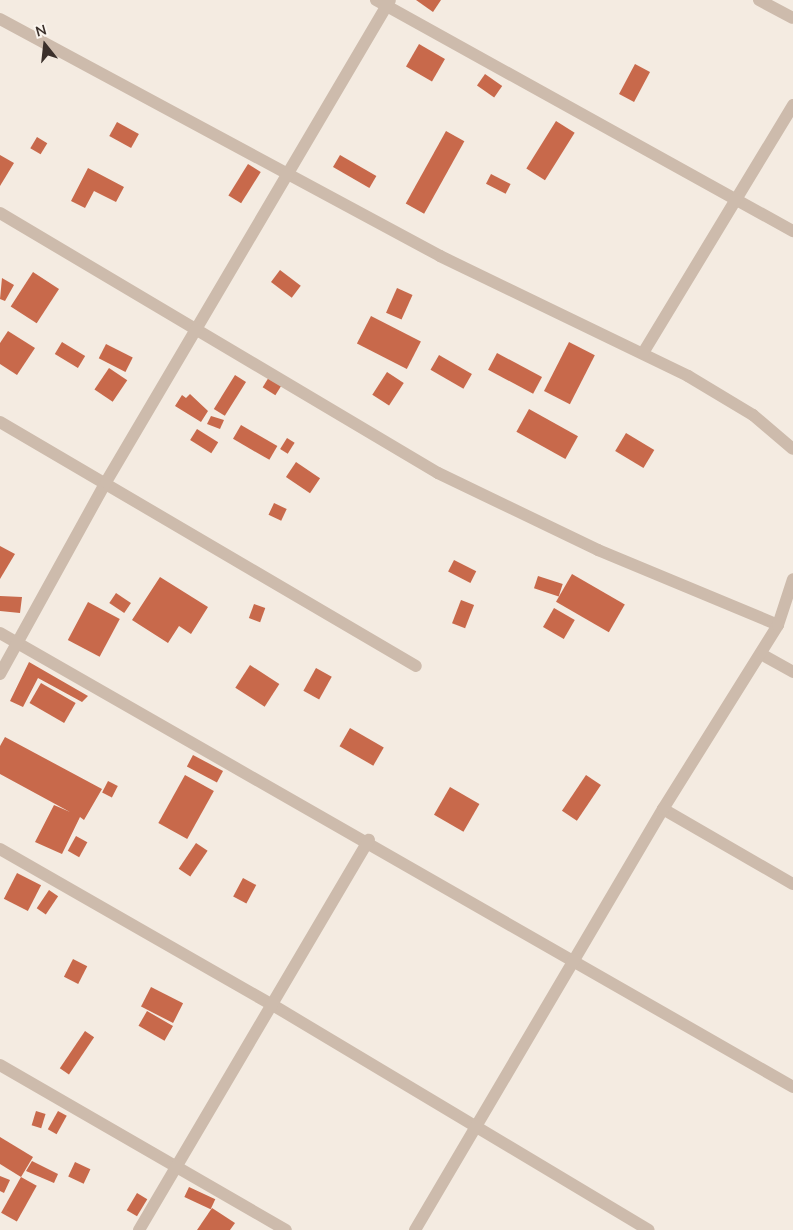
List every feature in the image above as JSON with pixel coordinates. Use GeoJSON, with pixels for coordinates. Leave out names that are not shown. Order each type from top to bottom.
{"type":"FeatureCollection","features":[{"type":"Feature","properties":{"kind":"street"},"geometry":{"type":"LineString","coordinates":[[759,0],[793,18]]}},
{"type":"Feature","properties":{"kind":"street"},"geometry":{"type":"LineString","coordinates":[[0,674],[106,482],[288,172],[384,2],[793,231]]}},
{"type":"Feature","properties":{"kind":"street"},"geometry":{"type":"LineString","coordinates":[[0,19],[288,172],[440,256],[643,353],[754,416],[793,449]]}},
{"type":"Feature","properties":{"kind":"street"},"geometry":{"type":"LineString","coordinates":[[643,353],[734,197],[793,105]]}},
{"type":"Feature","properties":{"kind":"street"},"geometry":{"type":"LineString","coordinates":[[0,213],[195,331],[438,473],[598,550],[778,625]]}},
{"type":"Feature","properties":{"kind":"street"},"geometry":{"type":"LineString","coordinates":[[0,422],[106,482],[416,666]]}},
{"type":"Feature","properties":{"kind":"street"},"geometry":{"type":"LineString","coordinates":[[415,1230],[477,1130],[574,959],[663,809],[778,625],[793,579]]}},
{"type":"Feature","properties":{"kind":"street"},"geometry":{"type":"LineString","coordinates":[[0,633],[369,840],[793,1087]]}},
{"type":"Feature","properties":{"kind":"street"},"geometry":{"type":"LineString","coordinates":[[761,654],[793,672]]}},
{"type":"Feature","properties":{"kind":"street"},"geometry":{"type":"LineString","coordinates":[[663,809],[793,884]]}},
{"type":"Feature","properties":{"kind":"street"},"geometry":{"type":"LineString","coordinates":[[139,1230],[369,840]]}},
{"type":"Feature","properties":{"kind":"street"},"geometry":{"type":"LineString","coordinates":[[0,849],[271,1004],[477,1130],[648,1230]]}},
{"type":"Feature","properties":{"kind":"street"},"geometry":{"type":"LineString","coordinates":[[0,1065],[286,1230]]}},
{"type":"Feature","properties":{"kind":"building"},"geometry":{"type":"Polygon","coordinates":[[[416,0],[441,0],[433,12],[416,0]]]}},
{"type":"Feature","properties":{"kind":"building"},"geometry":{"type":"Polygon","coordinates":[[[419,44],[445,59],[432,82],[406,67],[419,44]]]}},
{"type":"Feature","properties":{"kind":"building"},"geometry":{"type":"Polygon","coordinates":[[[635,64],[650,72],[634,102],[619,94],[635,64]]]}},
{"type":"Feature","properties":{"kind":"building"},"geometry":{"type":"Polygon","coordinates":[[[485,74],[502,86],[494,98],[477,85],[485,74]]]}},
{"type":"Feature","properties":{"kind":"building"},"geometry":{"type":"Polygon","coordinates":[[[556,121],[575,133],[545,180],[526,168],[556,121]]]}},
{"type":"Feature","properties":{"kind":"building"},"geometry":{"type":"Polygon","coordinates":[[[117,122],[139,134],[131,148],[109,136],[117,122]]]}},
{"type":"Feature","properties":{"kind":"building"},"geometry":{"type":"Polygon","coordinates":[[[446,131],[464,141],[424,214],[406,204],[446,131]]]}},
{"type":"Feature","properties":{"kind":"building"},"geometry":{"type":"Polygon","coordinates":[[[37,137],[47,143],[41,154],[30,148],[37,137]]]}},
{"type":"Feature","properties":{"kind":"building"},"geometry":{"type":"Polygon","coordinates":[[[0,155],[14,163],[0,186],[0,155]]]}},
{"type":"Feature","properties":{"kind":"building"},"geometry":{"type":"Polygon","coordinates":[[[340,155],[376,176],[369,188],[333,167],[340,155]]]}},
{"type":"Feature","properties":{"kind":"building"},"geometry":{"type":"Polygon","coordinates":[[[248,164],[261,172],[241,203],[228,195],[248,164]]]}},
{"type":"Feature","properties":{"kind":"building"},"geometry":{"type":"Polygon","coordinates":[[[88,168],[124,187],[116,202],[94,191],[85,208],[71,201],[88,168]]]}},
{"type":"Feature","properties":{"kind":"building"},"geometry":{"type":"Polygon","coordinates":[[[491,174],[511,184],[506,194],[486,184],[491,174]]]}},
{"type":"Feature","properties":{"kind":"building"},"geometry":{"type":"Polygon","coordinates":[[[280,270],[301,286],[292,298],[271,282],[280,270]]]}},
{"type":"Feature","properties":{"kind":"building"},"geometry":{"type":"Polygon","coordinates":[[[33,272],[59,289],[37,323],[11,306],[33,272]]]}},
{"type":"Feature","properties":{"kind":"building"},"geometry":{"type":"Polygon","coordinates":[[[2,278],[14,285],[5,301],[0,299],[2,278]]]}},
{"type":"Feature","properties":{"kind":"building"},"geometry":{"type":"Polygon","coordinates":[[[397,288],[413,295],[402,320],[386,313],[397,288]]]}},
{"type":"Feature","properties":{"kind":"building"},"geometry":{"type":"Polygon","coordinates":[[[371,316],[421,341],[407,369],[357,344],[371,316]]]}},
{"type":"Feature","properties":{"kind":"building"},"geometry":{"type":"Polygon","coordinates":[[[8,331],[35,348],[17,375],[0,364],[0,343],[8,331]]]}},
{"type":"Feature","properties":{"kind":"building"},"geometry":{"type":"Polygon","coordinates":[[[62,342],[85,356],[78,368],[55,354],[62,342]]]}},
{"type":"Feature","properties":{"kind":"building"},"geometry":{"type":"Polygon","coordinates":[[[569,342],[595,355],[570,404],[544,391],[569,342]]]}},
{"type":"Feature","properties":{"kind":"building"},"geometry":{"type":"Polygon","coordinates":[[[106,344],[133,358],[125,372],[99,358],[106,344]]]}},
{"type":"Feature","properties":{"kind":"building"},"geometry":{"type":"Polygon","coordinates":[[[497,353],[542,377],[533,394],[488,370],[497,353]]]}},
{"type":"Feature","properties":{"kind":"building"},"geometry":{"type":"Polygon","coordinates":[[[439,355],[472,374],[463,389],[430,370],[439,355]]]}},
{"type":"Feature","properties":{"kind":"building"},"geometry":{"type":"Polygon","coordinates":[[[109,368],[127,380],[113,402],[94,390],[109,368]]]}},
{"type":"Feature","properties":{"kind":"building"},"geometry":{"type":"Polygon","coordinates":[[[387,372],[404,383],[389,406],[372,395],[387,372]]]}},
{"type":"Feature","properties":{"kind":"building"},"geometry":{"type":"Polygon","coordinates":[[[235,375],[246,382],[225,416],[214,409],[235,375]]]}},
{"type":"Feature","properties":{"kind":"building"},"geometry":{"type":"Polygon","coordinates":[[[269,377],[282,385],[275,395],[263,387],[269,377]]]}},
{"type":"Feature","properties":{"kind":"building"},"geometry":{"type":"Polygon","coordinates":[[[190,394],[208,411],[201,422],[175,406],[182,395],[186,398],[190,394]]]}},
{"type":"Feature","properties":{"kind":"building"},"geometry":{"type":"Polygon","coordinates":[[[529,409],[578,436],[565,459],[516,432],[529,409]]]}},
{"type":"Feature","properties":{"kind":"building"},"geometry":{"type":"Polygon","coordinates":[[[211,416],[224,420],[220,429],[207,424],[211,416]]]}},
{"type":"Feature","properties":{"kind":"building"},"geometry":{"type":"Polygon","coordinates":[[[241,425],[277,446],[269,460],[233,439],[241,425]]]}},
{"type":"Feature","properties":{"kind":"building"},"geometry":{"type":"Polygon","coordinates":[[[197,429],[218,442],[211,453],[190,440],[197,429]]]}},
{"type":"Feature","properties":{"kind":"building"},"geometry":{"type":"Polygon","coordinates":[[[626,433],[654,450],[643,468],[615,451],[626,433]]]}},
{"type":"Feature","properties":{"kind":"building"},"geometry":{"type":"Polygon","coordinates":[[[287,438],[295,443],[288,454],[280,449],[287,438]]]}},
{"type":"Feature","properties":{"kind":"building"},"geometry":{"type":"Polygon","coordinates":[[[296,462],[320,478],[310,493],[286,477],[296,462]]]}},
{"type":"Feature","properties":{"kind":"building"},"geometry":{"type":"Polygon","coordinates":[[[274,503],[287,509],[281,521],[269,515],[274,503]]]}},
{"type":"Feature","properties":{"kind":"building"},"geometry":{"type":"Polygon","coordinates":[[[0,546],[15,554],[0,579],[0,546]]]}},
{"type":"Feature","properties":{"kind":"building"},"geometry":{"type":"Polygon","coordinates":[[[454,560],[476,571],[470,583],[448,572],[454,560]]]}},
{"type":"Feature","properties":{"kind":"building"},"geometry":{"type":"Polygon","coordinates":[[[572,574],[625,604],[609,632],[556,602],[572,574]]]}},
{"type":"Feature","properties":{"kind":"building"},"geometry":{"type":"Polygon","coordinates":[[[538,576],[563,584],[559,596],[534,588],[538,576]]]}},
{"type":"Feature","properties":{"kind":"building"},"geometry":{"type":"Polygon","coordinates":[[[160,577],[208,607],[191,634],[179,626],[168,643],[132,620],[160,577]]]}},
{"type":"Feature","properties":{"kind":"building"},"geometry":{"type":"Polygon","coordinates":[[[116,593],[131,603],[124,613],[109,603],[116,593]]]}},
{"type":"Feature","properties":{"kind":"building"},"geometry":{"type":"Polygon","coordinates":[[[0,596],[22,597],[20,613],[0,611],[0,596]]]}},
{"type":"Feature","properties":{"kind":"building"},"geometry":{"type":"Polygon","coordinates":[[[461,600],[474,605],[465,628],[452,623],[461,600]]]}},
{"type":"Feature","properties":{"kind":"building"},"geometry":{"type":"Polygon","coordinates":[[[88,602],[120,619],[100,657],[68,640],[88,602]]]}},
{"type":"Feature","properties":{"kind":"building"},"geometry":{"type":"Polygon","coordinates":[[[254,604],[265,608],[260,622],[249,618],[254,604]]]}},
{"type":"Feature","properties":{"kind":"building"},"geometry":{"type":"Polygon","coordinates":[[[554,608],[575,620],[564,639],[543,627],[554,608]]]}},
{"type":"Feature","properties":{"kind":"building"},"geometry":{"type":"Polygon","coordinates":[[[29,662],[88,696],[82,702],[38,678],[23,707],[10,701],[29,662]]]}},
{"type":"Feature","properties":{"kind":"building"},"geometry":{"type":"Polygon","coordinates":[[[250,665],[279,684],[265,707],[235,688],[250,665]]]}},
{"type":"Feature","properties":{"kind":"building"},"geometry":{"type":"Polygon","coordinates":[[[316,668],[332,677],[319,699],[303,691],[316,668]]]}},
{"type":"Feature","properties":{"kind":"building"},"geometry":{"type":"Polygon","coordinates":[[[41,683],[76,703],[64,723],[30,703],[41,683]]]}},
{"type":"Feature","properties":{"kind":"building"},"geometry":{"type":"Polygon","coordinates":[[[350,728],[384,748],[373,766],[340,746],[350,728]]]}},
{"type":"Feature","properties":{"kind":"building"},"geometry":{"type":"Polygon","coordinates":[[[5,737],[102,789],[84,820],[80,817],[62,854],[35,842],[54,805],[70,812],[0,774],[0,746],[5,737]]]}},
{"type":"Feature","properties":{"kind":"building"},"geometry":{"type":"Polygon","coordinates":[[[193,755],[223,771],[217,782],[187,766],[193,755]]]}},
{"type":"Feature","properties":{"kind":"building"},"geometry":{"type":"Polygon","coordinates":[[[185,775],[214,791],[187,839],[158,823],[185,775]]]}},
{"type":"Feature","properties":{"kind":"building"},"geometry":{"type":"Polygon","coordinates":[[[586,775],[601,785],[577,821],[562,811],[586,775]]]}},
{"type":"Feature","properties":{"kind":"building"},"geometry":{"type":"Polygon","coordinates":[[[108,781],[118,786],[112,798],[102,793],[108,781]]]}},
{"type":"Feature","properties":{"kind":"building"},"geometry":{"type":"Polygon","coordinates":[[[450,787],[479,804],[463,832],[434,815],[450,787]]]}},
{"type":"Feature","properties":{"kind":"building"},"geometry":{"type":"Polygon","coordinates":[[[76,836],[87,842],[79,857],[68,851],[76,836]]]}},
{"type":"Feature","properties":{"kind":"building"},"geometry":{"type":"Polygon","coordinates":[[[196,843],[208,851],[190,877],[179,869],[196,843]]]}},
{"type":"Feature","properties":{"kind":"building"},"geometry":{"type":"Polygon","coordinates":[[[17,873],[41,885],[28,911],[4,899],[17,873]]]}},
{"type":"Feature","properties":{"kind":"building"},"geometry":{"type":"Polygon","coordinates":[[[243,878],[256,885],[246,904],[233,897],[243,878]]]}},
{"type":"Feature","properties":{"kind":"building"},"geometry":{"type":"Polygon","coordinates":[[[49,890],[58,896],[46,914],[37,908],[49,890]]]}},
{"type":"Feature","properties":{"kind":"building"},"geometry":{"type":"Polygon","coordinates":[[[73,959],[87,966],[78,984],[64,977],[73,959]]]}},
{"type":"Feature","properties":{"kind":"building"},"geometry":{"type":"Polygon","coordinates":[[[151,987],[183,1003],[173,1023],[141,1007],[151,987]]]}},
{"type":"Feature","properties":{"kind":"building"},"geometry":{"type":"Polygon","coordinates":[[[147,1011],[173,1026],[164,1041],[139,1026],[147,1011]]]}},
{"type":"Feature","properties":{"kind":"building"},"geometry":{"type":"Polygon","coordinates":[[[85,1031],[94,1037],[69,1074],[60,1068],[85,1031]]]}},
{"type":"Feature","properties":{"kind":"building"},"geometry":{"type":"Polygon","coordinates":[[[36,1111],[46,1114],[41,1128],[32,1125],[36,1111]]]}},
{"type":"Feature","properties":{"kind":"building"},"geometry":{"type":"Polygon","coordinates":[[[58,1111],[67,1116],[57,1134],[48,1129],[58,1111]]]}},
{"type":"Feature","properties":{"kind":"building"},"geometry":{"type":"Polygon","coordinates":[[[0,1137],[33,1157],[21,1177],[0,1164],[0,1137]]]}},
{"type":"Feature","properties":{"kind":"building"},"geometry":{"type":"Polygon","coordinates":[[[32,1161],[58,1174],[54,1183],[26,1171],[32,1161]]]}},
{"type":"Feature","properties":{"kind":"building"},"geometry":{"type":"Polygon","coordinates":[[[75,1162],[90,1169],[84,1184],[68,1177],[75,1162]]]}},
{"type":"Feature","properties":{"kind":"building"},"geometry":{"type":"Polygon","coordinates":[[[0,1176],[10,1180],[4,1193],[0,1191],[0,1176]]]}},
{"type":"Feature","properties":{"kind":"building"},"geometry":{"type":"Polygon","coordinates":[[[21,1177],[37,1186],[17,1222],[1,1213],[21,1177]]]}},
{"type":"Feature","properties":{"kind":"building"},"geometry":{"type":"Polygon","coordinates":[[[189,1187],[215,1199],[211,1209],[184,1197],[189,1187]]]}},
{"type":"Feature","properties":{"kind":"building"},"geometry":{"type":"Polygon","coordinates":[[[137,1193],[147,1199],[137,1216],[127,1210],[137,1193]]]}},
{"type":"Feature","properties":{"kind":"building"},"geometry":{"type":"Polygon","coordinates":[[[212,1208],[235,1223],[230,1230],[197,1230],[212,1208]]]}}]}
